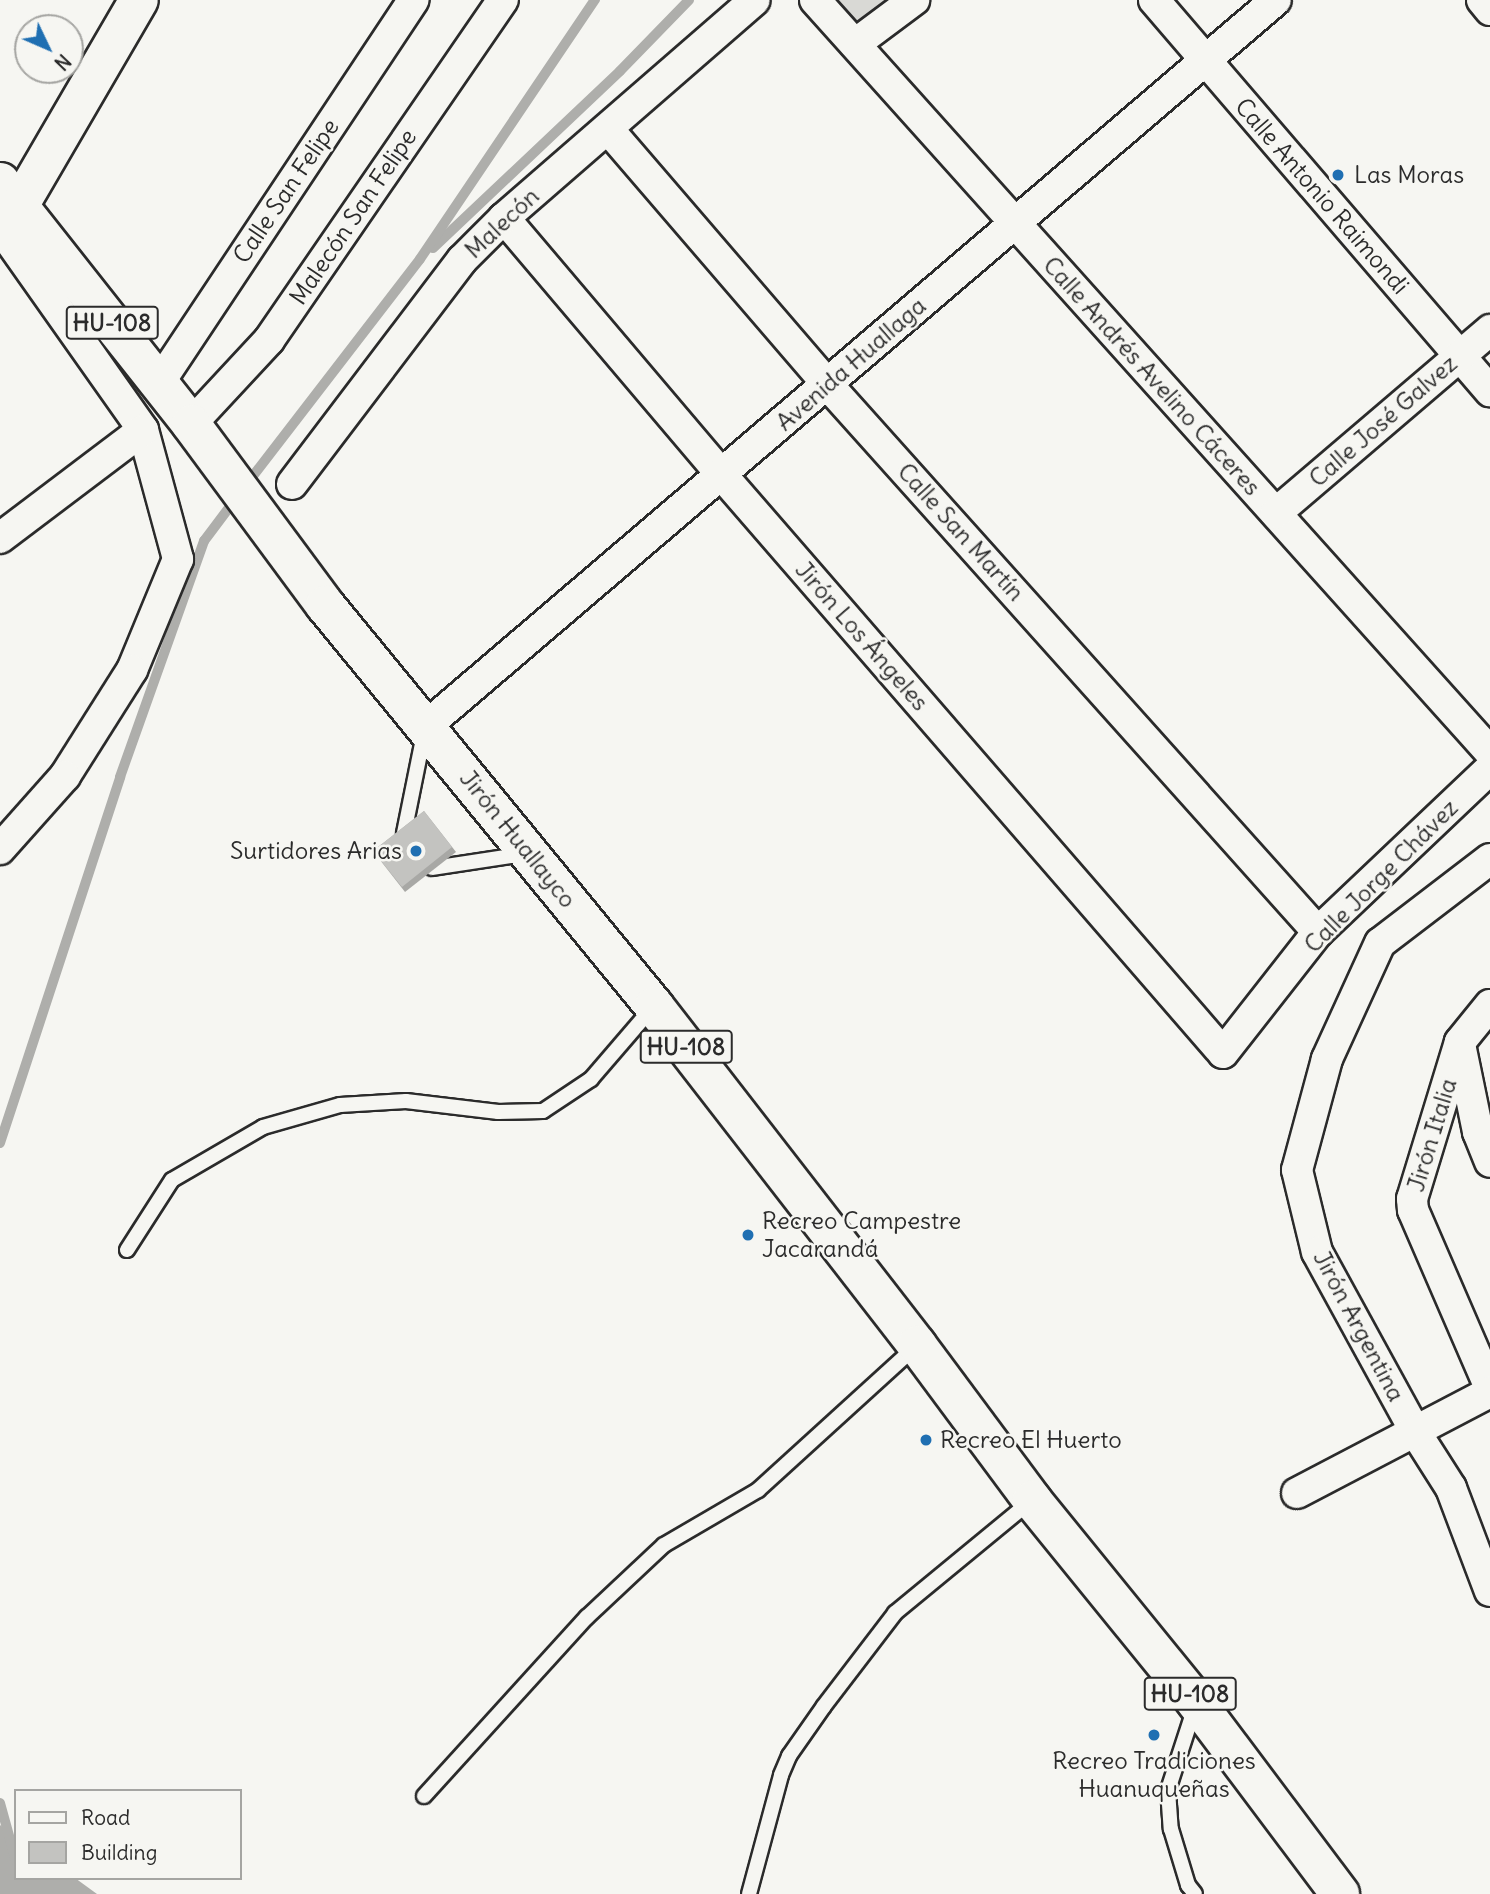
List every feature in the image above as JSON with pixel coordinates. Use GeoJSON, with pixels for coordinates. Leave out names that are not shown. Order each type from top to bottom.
{"type":"FeatureCollection","features":[{"type":"Feature","properties":{"kind":"main road"},"geometry":{"type":"LineString","coordinates":[[5,209],[139,0]]}},
{"type":"Feature","properties":{"kind":"main road","name":"Jirón Huallayco"},"geometry":{"type":"LineString","coordinates":[[5,209],[159,383],[324,605],[654,1006],[917,1345],[1032,1500]]}},
{"type":"Feature","properties":{"kind":"main road","name":"HU-108"},"geometry":{"type":"LineString","coordinates":[[1032,1500],[1196,1702],[1340,1894]]}},
{"type":"Feature","properties":{"kind":"street","name":"Calle San Felipe"},"geometry":{"type":"LineString","coordinates":[[159,383],[413,0]]}},
{"type":"Feature","properties":{"kind":"street","name":"Malecón San Felipe"},"geometry":{"type":"LineString","coordinates":[[198,433],[269,340],[503,0]]}},
{"type":"Feature","properties":{"kind":"street","name":"Malecón"},"geometry":{"type":"LineString","coordinates":[[292,484],[462,260],[504,218],[755,0]]}},
{"type":"Feature","properties":{"kind":"street","name":"Calle Andrés Avelino Cáceres"},"geometry":{"type":"LineString","coordinates":[[815,0],[1490,752]]}},
{"type":"Feature","properties":{"kind":"street"},"geometry":{"type":"LineString","coordinates":[[855,44],[914,0]]}},
{"type":"Feature","properties":{"kind":"street","name":"Calle Antonio Raimondi"},"geometry":{"type":"LineString","coordinates":[[1154,0],[1490,391]]}},
{"type":"Feature","properties":{"kind":"street","name":"Avenida Huallaga"},"geometry":{"type":"LineString","coordinates":[[425,727],[1276,0]]}},
{"type":"Feature","properties":{"kind":"street"},"geometry":{"type":"LineString","coordinates":[[1482,0],[1490,10]]}},
{"type":"Feature","properties":{"kind":"street","name":"Calle San Martín"},"geometry":{"type":"LineString","coordinates":[[608,128],[827,384],[1318,932]]}},
{"type":"Feature","properties":{"kind":"street"},"geometry":{"type":"LineString","coordinates":[[0,849],[65,776],[132,670],[177,559],[143,430],[5,209]]}},
{"type":"Feature","properties":{"kind":"street","name":"Jirón Los Ángeles"},"geometry":{"type":"LineString","coordinates":[[504,218],[721,474],[1223,1053]]}},
{"type":"Feature","properties":{"kind":"street","name":"Calle José Galvez"},"geometry":{"type":"LineString","coordinates":[[1276,513],[1490,330]]}},
{"type":"Feature","properties":{"kind":"street"},"geometry":{"type":"LineString","coordinates":[[0,538],[143,430]]}},
{"type":"Feature","properties":{"kind":"street","name":"Calle Jorge Chávez"},"geometry":{"type":"LineString","coordinates":[[1223,1053],[1318,932],[1490,769]]}},
{"type":"Feature","properties":{"kind":"street","name":"Jirón Argentina"},"geometry":{"type":"LineString","coordinates":[[1490,859],[1380,943],[1326,1059],[1297,1170],[1317,1252],[1416,1433],[1451,1488],[1490,1591]]}},
{"type":"Feature","properties":{"kind":"street","name":"Jirón Italia"},"geometry":{"type":"LineString","coordinates":[[1490,1005],[1460,1042],[1412,1199],[1413,1210],[1490,1390]]}},
{"type":"Feature","properties":{"kind":"street"},"geometry":{"type":"LineString","coordinates":[[1460,1042],[1478,1132],[1490,1162]]}},
{"type":"Feature","properties":{"kind":"street"},"geometry":{"type":"LineString","coordinates":[[1297,1493],[1416,1433],[1490,1390]]}},
{"type":"Feature","properties":{"kind":"lane"},"geometry":{"type":"LineString","coordinates":[[404,832],[425,727]]}},
{"type":"Feature","properties":{"kind":"lane"},"geometry":{"type":"LineString","coordinates":[[432,868],[530,853]]}},
{"type":"Feature","properties":{"kind":"lane"},"geometry":{"type":"LineString","coordinates":[[127,1250],[172,1180],[263,1127],[340,1105],[406,1101],[498,1112],[544,1111],[591,1079],[654,1006]]}},
{"type":"Feature","properties":{"kind":"lane"},"geometry":{"type":"LineString","coordinates":[[424,1796],[587,1616],[664,1545],[758,1490],[917,1345]]}},
{"type":"Feature","properties":{"kind":"lane"},"geometry":{"type":"LineString","coordinates":[[748,1894],[780,1775],[789,1756],[824,1706],[895,1613],[1032,1500]]}},
{"type":"Feature","properties":{"kind":"lane"},"geometry":{"type":"LineString","coordinates":[[1195,1894],[1188,1885],[1171,1829],[1168,1790],[1196,1702]]}},
{"type":"Feature","properties":{"kind":"shaded area"},"geometry":{"type":"Polygon","coordinates":[[[832,0],[902,0],[859,33],[832,0]]]}},
{"type":"Feature","properties":{"kind":"shaded area"},"geometry":{"type":"Polygon","coordinates":[[[0,1825],[14,1836],[14,1880],[78,1880],[97,1894],[0,1894],[0,1825]]]}},
{"type":"Feature","properties":{"kind":"building"},"geometry":{"type":"Polygon","coordinates":[[[424,811],[452,847],[402,887],[373,851],[424,811]]]}},
{"type":"Feature","properties":{"kind":"waterway"},"geometry":{"type":"LineString","coordinates":[[246,485],[420,259],[595,0]]}},
{"type":"Feature","properties":{"kind":"waterway"},"geometry":{"type":"LineString","coordinates":[[433,248],[620,71],[689,0]]}},
{"type":"Feature","properties":{"kind":"waterway"},"geometry":{"type":"LineString","coordinates":[[0,1143],[120,777],[204,541],[237,497]]}},
{"type":"Feature","properties":{"kind":"waterway"},"geometry":{"type":"LineString","coordinates":[[0,1803],[14,1854]]}},
{"type":"Feature","properties":{"kind":"place","name":"Las Moras"},"geometry":{"type":"Point","coordinates":[1338,175]}},
{"type":"Feature","properties":{"kind":"place","name":"Surtidores Arias"},"geometry":{"type":"Point","coordinates":[416,851]}},
{"type":"Feature","properties":{"kind":"place","name":"Recreo Campestre Jacarandá"},"geometry":{"type":"Point","coordinates":[748,1235]}},
{"type":"Feature","properties":{"kind":"place","name":"Recreo El Huerto"},"geometry":{"type":"Point","coordinates":[926,1440]}},
{"type":"Feature","properties":{"kind":"place","name":"Recreo Tradiciones Huanuqueñas"},"geometry":{"type":"Point","coordinates":[1154,1735]}}]}
